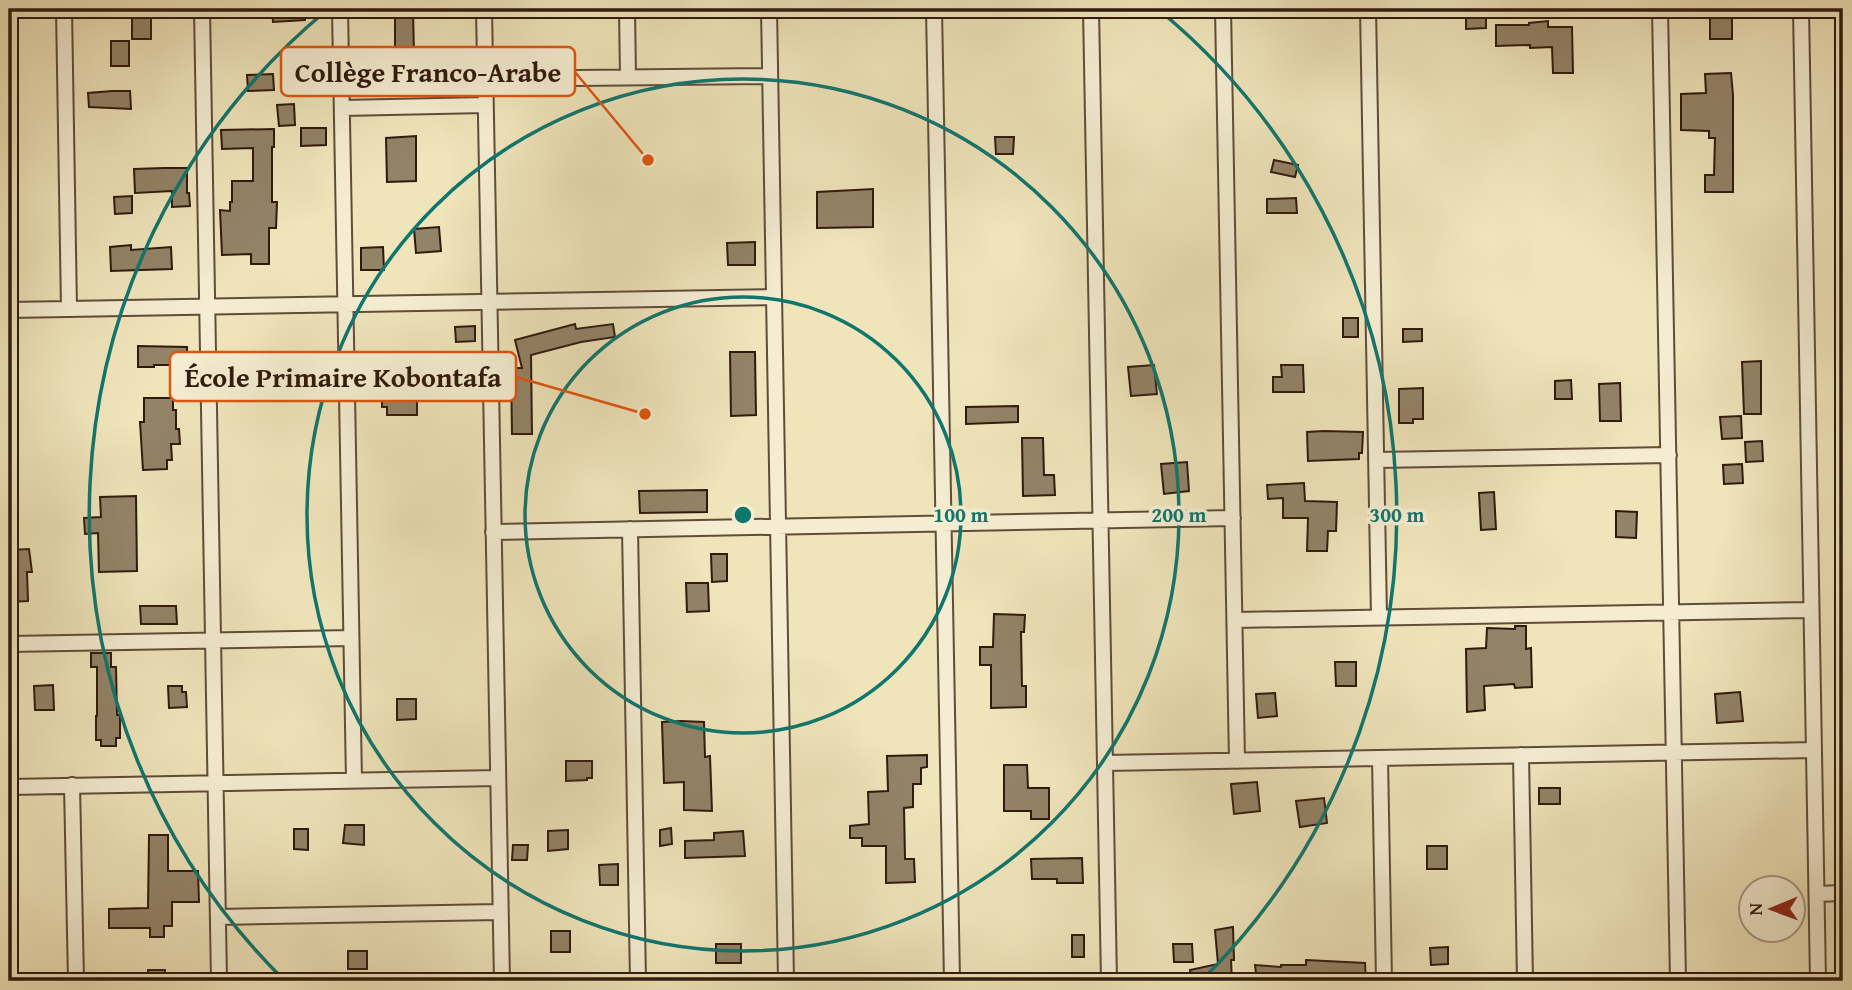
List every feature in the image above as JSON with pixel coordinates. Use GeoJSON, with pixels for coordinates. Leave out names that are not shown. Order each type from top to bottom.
{"type":"FeatureCollection","features":[{"type":"Feature","properties":{"kind":"street"},"geometry":{"type":"LineString","coordinates":[[64,9],[69,309]]}},
{"type":"Feature","properties":{"kind":"street"},"geometry":{"type":"LineString","coordinates":[[201,9],[219,981]]}},
{"type":"Feature","properties":{"kind":"street"},"geometry":{"type":"LineString","coordinates":[[340,9],[354,780]]}},
{"type":"Feature","properties":{"kind":"street"},"geometry":{"type":"LineString","coordinates":[[484,9],[502,981]]}},
{"type":"Feature","properties":{"kind":"street"},"geometry":{"type":"LineString","coordinates":[[627,9],[628,77]]}},
{"type":"Feature","properties":{"kind":"street"},"geometry":{"type":"LineString","coordinates":[[769,9],[786,981]]}},
{"type":"Feature","properties":{"kind":"street"},"geometry":{"type":"LineString","coordinates":[[934,9],[952,981]]}},
{"type":"Feature","properties":{"kind":"street"},"geometry":{"type":"LineString","coordinates":[[1091,9],[1109,981]]}},
{"type":"Feature","properties":{"kind":"street"},"geometry":{"type":"LineString","coordinates":[[1223,9],[1237,761]]}},
{"type":"Feature","properties":{"kind":"street"},"geometry":{"type":"LineString","coordinates":[[1368,9],[1379,617]]}},
{"type":"Feature","properties":{"kind":"street"},"geometry":{"type":"LineString","coordinates":[[1660,9],[1678,981]]}},
{"type":"Feature","properties":{"kind":"street"},"geometry":{"type":"LineString","coordinates":[[1801,9],[1818,981]]}},
{"type":"Feature","properties":{"kind":"street"},"geometry":{"type":"LineString","coordinates":[[485,79],[770,76]]}},
{"type":"Feature","properties":{"kind":"street"},"geometry":{"type":"LineString","coordinates":[[342,108],[485,105]]}},
{"type":"Feature","properties":{"kind":"street"},"geometry":{"type":"LineString","coordinates":[[9,310],[774,297]]}},
{"type":"Feature","properties":{"kind":"street"},"geometry":{"type":"LineString","coordinates":[[1376,460],[1668,455]]}},
{"type":"Feature","properties":{"kind":"street"},"geometry":{"type":"LineString","coordinates":[[493,532],[1233,518]]}},
{"type":"Feature","properties":{"kind":"street"},"geometry":{"type":"LineString","coordinates":[[630,529],[638,981]]}},
{"type":"Feature","properties":{"kind":"street"},"geometry":{"type":"LineString","coordinates":[[1235,620],[1811,610]]}},
{"type":"Feature","properties":{"kind":"street"},"geometry":{"type":"LineString","coordinates":[[9,644],[351,638]]}},
{"type":"Feature","properties":{"kind":"street"},"geometry":{"type":"LineString","coordinates":[[1105,763],[1814,750]]}},
{"type":"Feature","properties":{"kind":"street"},"geometry":{"type":"LineString","coordinates":[[1521,755],[1525,981]]}},
{"type":"Feature","properties":{"kind":"street"},"geometry":{"type":"LineString","coordinates":[[1380,758],[1384,981]]}},
{"type":"Feature","properties":{"kind":"street"},"geometry":{"type":"LineString","coordinates":[[9,786],[498,778]]}},
{"type":"Feature","properties":{"kind":"street"},"geometry":{"type":"LineString","coordinates":[[72,785],[76,981]]}},
{"type":"Feature","properties":{"kind":"street"},"geometry":{"type":"LineString","coordinates":[[1817,894],[1843,893]]}},
{"type":"Feature","properties":{"kind":"street"},"geometry":{"type":"LineString","coordinates":[[218,917],[500,912]]}},
{"type":"Feature","properties":{"kind":"building"},"geometry":{"type":"Polygon","coordinates":[[[272,9],[305,9],[305,20],[273,22],[272,9]]]}},
{"type":"Feature","properties":{"kind":"building"},"geometry":{"type":"Polygon","coordinates":[[[395,11],[413,11],[414,53],[466,52],[466,85],[395,96],[395,11]]]}},
{"type":"Feature","properties":{"kind":"building"},"geometry":{"type":"Polygon","coordinates":[[[1486,11],[1486,28],[1466,29],[1466,12],[1486,11]]]}},
{"type":"Feature","properties":{"kind":"building"},"geometry":{"type":"Polygon","coordinates":[[[1710,12],[1732,12],[1732,39],[1710,39],[1710,12]]]}},
{"type":"Feature","properties":{"kind":"building"},"geometry":{"type":"Polygon","coordinates":[[[132,18],[151,18],[151,39],[132,39],[132,18]]]}},
{"type":"Feature","properties":{"kind":"building"},"geometry":{"type":"Polygon","coordinates":[[[1548,21],[1548,27],[1572,27],[1573,73],[1553,73],[1552,47],[1496,46],[1496,25],[1529,25],[1548,21]]]}},
{"type":"Feature","properties":{"kind":"building"},"geometry":{"type":"Polygon","coordinates":[[[111,41],[129,41],[129,66],[111,66],[111,41]]]}},
{"type":"Feature","properties":{"kind":"building"},"geometry":{"type":"Polygon","coordinates":[[[1731,73],[1733,192],[1705,192],[1705,175],[1714,175],[1715,138],[1709,138],[1709,131],[1681,130],[1681,94],[1706,93],[1705,74],[1731,73]]]}},
{"type":"Feature","properties":{"kind":"building"},"geometry":{"type":"Polygon","coordinates":[[[273,74],[274,90],[248,91],[247,75],[273,74]]]}},
{"type":"Feature","properties":{"kind":"building"},"geometry":{"type":"Polygon","coordinates":[[[130,91],[131,109],[89,107],[88,93],[130,91]]]}},
{"type":"Feature","properties":{"kind":"building"},"geometry":{"type":"Polygon","coordinates":[[[294,104],[295,125],[279,126],[277,105],[294,104]]]}},
{"type":"Feature","properties":{"kind":"building"},"geometry":{"type":"Polygon","coordinates":[[[301,128],[326,128],[326,145],[301,146],[301,128]]]}},
{"type":"Feature","properties":{"kind":"building"},"geometry":{"type":"Polygon","coordinates":[[[274,129],[272,202],[277,202],[276,228],[269,228],[269,264],[251,264],[251,254],[222,255],[220,210],[230,211],[232,181],[253,181],[253,148],[222,149],[221,130],[274,129]]]}},
{"type":"Feature","properties":{"kind":"building"},"geometry":{"type":"Polygon","coordinates":[[[416,136],[416,181],[387,182],[386,138],[416,136]]]}},
{"type":"Feature","properties":{"kind":"building"},"geometry":{"type":"Polygon","coordinates":[[[995,137],[1014,137],[1013,154],[996,154],[995,137]]]}},
{"type":"Feature","properties":{"kind":"building"},"geometry":{"type":"Polygon","coordinates":[[[1274,160],[1298,165],[1295,177],[1271,172],[1274,160]]]}},
{"type":"Feature","properties":{"kind":"building"},"geometry":{"type":"Polygon","coordinates":[[[187,168],[190,206],[172,207],[172,191],[135,193],[134,169],[187,168]]]}},
{"type":"Feature","properties":{"kind":"building"},"geometry":{"type":"Polygon","coordinates":[[[873,189],[873,227],[817,228],[817,192],[873,189]]]}},
{"type":"Feature","properties":{"kind":"building"},"geometry":{"type":"Polygon","coordinates":[[[132,196],[132,213],[115,214],[114,197],[132,196]]]}},
{"type":"Feature","properties":{"kind":"building"},"geometry":{"type":"Polygon","coordinates":[[[1296,198],[1297,213],[1267,213],[1267,199],[1296,198]]]}},
{"type":"Feature","properties":{"kind":"building"},"geometry":{"type":"Polygon","coordinates":[[[439,227],[441,251],[416,253],[414,229],[439,227]]]}},
{"type":"Feature","properties":{"kind":"building"},"geometry":{"type":"Polygon","coordinates":[[[755,242],[755,265],[728,265],[727,243],[755,242]]]}},
{"type":"Feature","properties":{"kind":"building"},"geometry":{"type":"Polygon","coordinates":[[[131,245],[131,250],[171,247],[172,269],[111,271],[110,247],[131,245]]]}},
{"type":"Feature","properties":{"kind":"building"},"geometry":{"type":"Polygon","coordinates":[[[383,247],[384,270],[361,270],[361,248],[383,247]]]}},
{"type":"Feature","properties":{"kind":"building"},"geometry":{"type":"Polygon","coordinates":[[[1343,318],[1358,318],[1358,337],[1343,337],[1343,318]]]}},
{"type":"Feature","properties":{"kind":"building"},"geometry":{"type":"Polygon","coordinates":[[[575,324],[576,329],[613,324],[615,337],[581,342],[531,355],[532,434],[512,434],[511,368],[522,368],[515,340],[575,324]]]}},
{"type":"Feature","properties":{"kind":"building"},"geometry":{"type":"Polygon","coordinates":[[[475,326],[475,341],[456,342],[455,327],[475,326]]]}},
{"type":"Feature","properties":{"kind":"building"},"geometry":{"type":"Polygon","coordinates":[[[1403,329],[1422,329],[1422,341],[1403,342],[1403,329]]]}},
{"type":"Feature","properties":{"kind":"building"},"geometry":{"type":"Polygon","coordinates":[[[138,346],[187,347],[187,365],[138,367],[138,346]]]}},
{"type":"Feature","properties":{"kind":"building"},"geometry":{"type":"Polygon","coordinates":[[[730,352],[755,352],[756,415],[731,416],[730,352]]]}},
{"type":"Feature","properties":{"kind":"building"},"geometry":{"type":"Polygon","coordinates":[[[1761,361],[1761,414],[1744,414],[1742,362],[1761,361]]]}},
{"type":"Feature","properties":{"kind":"building"},"geometry":{"type":"Polygon","coordinates":[[[1154,365],[1157,394],[1131,396],[1128,367],[1154,365]]]}},
{"type":"Feature","properties":{"kind":"building"},"geometry":{"type":"Polygon","coordinates":[[[1281,365],[1303,365],[1304,392],[1273,392],[1273,377],[1282,377],[1281,365]]]}},
{"type":"Feature","properties":{"kind":"building"},"geometry":{"type":"Polygon","coordinates":[[[450,379],[451,400],[417,401],[417,415],[387,415],[387,407],[382,407],[382,395],[391,395],[391,383],[425,383],[425,380],[450,379]]]}},
{"type":"Feature","properties":{"kind":"building"},"geometry":{"type":"Polygon","coordinates":[[[1571,380],[1572,399],[1555,399],[1555,381],[1571,380]]]}},
{"type":"Feature","properties":{"kind":"building"},"geometry":{"type":"Polygon","coordinates":[[[1620,383],[1621,421],[1600,421],[1599,384],[1620,383]]]}},
{"type":"Feature","properties":{"kind":"building"},"geometry":{"type":"Polygon","coordinates":[[[1423,388],[1423,419],[1413,419],[1413,423],[1399,423],[1399,389],[1423,388]]]}},
{"type":"Feature","properties":{"kind":"building"},"geometry":{"type":"Polygon","coordinates":[[[144,398],[173,398],[180,444],[171,444],[172,460],[167,460],[167,469],[143,470],[140,422],[144,422],[144,398]]]}},
{"type":"Feature","properties":{"kind":"building"},"geometry":{"type":"Polygon","coordinates":[[[1018,406],[1018,422],[966,424],[966,407],[1018,406]]]}},
{"type":"Feature","properties":{"kind":"building"},"geometry":{"type":"Polygon","coordinates":[[[1741,416],[1742,438],[1722,439],[1720,417],[1741,416]]]}},
{"type":"Feature","properties":{"kind":"building"},"geometry":{"type":"Polygon","coordinates":[[[1307,432],[1363,432],[1359,459],[1308,461],[1307,432]]]}},
{"type":"Feature","properties":{"kind":"building"},"geometry":{"type":"Polygon","coordinates":[[[1022,438],[1043,438],[1044,475],[1054,475],[1055,495],[1023,496],[1022,438]]]}},
{"type":"Feature","properties":{"kind":"building"},"geometry":{"type":"Polygon","coordinates":[[[1762,441],[1763,461],[1746,462],[1745,442],[1762,441]]]}},
{"type":"Feature","properties":{"kind":"building"},"geometry":{"type":"Polygon","coordinates":[[[1187,462],[1189,491],[1164,494],[1161,464],[1187,462]]]}},
{"type":"Feature","properties":{"kind":"building"},"geometry":{"type":"Polygon","coordinates":[[[1742,464],[1743,483],[1724,484],[1723,465],[1742,464]]]}},
{"type":"Feature","properties":{"kind":"building"},"geometry":{"type":"Polygon","coordinates":[[[1304,483],[1305,501],[1337,502],[1336,531],[1328,531],[1327,551],[1307,551],[1308,518],[1283,518],[1283,498],[1268,499],[1267,485],[1304,483]]]}},
{"type":"Feature","properties":{"kind":"building"},"geometry":{"type":"Polygon","coordinates":[[[707,490],[707,512],[640,513],[639,491],[707,490]]]}},
{"type":"Feature","properties":{"kind":"building"},"geometry":{"type":"Polygon","coordinates":[[[1494,492],[1496,529],[1481,530],[1479,493],[1494,492]]]}},
{"type":"Feature","properties":{"kind":"building"},"geometry":{"type":"Polygon","coordinates":[[[136,496],[137,571],[99,572],[98,533],[85,534],[84,518],[101,517],[100,497],[136,496]]]}},
{"type":"Feature","properties":{"kind":"building"},"geometry":{"type":"Polygon","coordinates":[[[1616,511],[1637,512],[1636,538],[1616,537],[1616,511]]]}},
{"type":"Feature","properties":{"kind":"building"},"geometry":{"type":"Polygon","coordinates":[[[29,549],[32,572],[27,572],[28,601],[9,602],[9,550],[29,549]]]}},
{"type":"Feature","properties":{"kind":"building"},"geometry":{"type":"Polygon","coordinates":[[[711,554],[727,554],[727,581],[712,582],[711,554]]]}},
{"type":"Feature","properties":{"kind":"building"},"geometry":{"type":"Polygon","coordinates":[[[686,583],[708,583],[709,611],[687,612],[686,583]]]}},
{"type":"Feature","properties":{"kind":"building"},"geometry":{"type":"Polygon","coordinates":[[[140,606],[176,606],[177,624],[141,624],[140,606]]]}},
{"type":"Feature","properties":{"kind":"building"},"geometry":{"type":"Polygon","coordinates":[[[994,614],[1025,615],[1024,632],[1021,632],[1022,686],[1026,686],[1026,707],[991,708],[991,665],[980,665],[980,647],[993,647],[994,614]]]}},
{"type":"Feature","properties":{"kind":"building"},"geometry":{"type":"Polygon","coordinates":[[[1515,626],[1526,626],[1526,649],[1531,648],[1532,687],[1515,688],[1514,684],[1484,686],[1485,710],[1467,712],[1466,649],[1486,648],[1487,628],[1515,629],[1515,626]]]}},
{"type":"Feature","properties":{"kind":"building"},"geometry":{"type":"Polygon","coordinates":[[[91,653],[111,653],[111,667],[116,667],[120,738],[116,738],[116,746],[101,746],[101,740],[96,740],[97,667],[91,667],[91,653]]]}},
{"type":"Feature","properties":{"kind":"building"},"geometry":{"type":"Polygon","coordinates":[[[1335,662],[1356,662],[1356,686],[1336,686],[1335,662]]]}},
{"type":"Feature","properties":{"kind":"building"},"geometry":{"type":"Polygon","coordinates":[[[53,685],[54,710],[35,710],[34,686],[53,685]]]}},
{"type":"Feature","properties":{"kind":"building"},"geometry":{"type":"Polygon","coordinates":[[[168,686],[182,686],[182,692],[186,692],[187,707],[169,708],[168,686]]]}},
{"type":"Feature","properties":{"kind":"building"},"geometry":{"type":"Polygon","coordinates":[[[1740,692],[1743,721],[1717,723],[1715,694],[1740,692]]]}},
{"type":"Feature","properties":{"kind":"building"},"geometry":{"type":"Polygon","coordinates":[[[1275,693],[1277,716],[1258,718],[1256,694],[1275,693]]]}},
{"type":"Feature","properties":{"kind":"building"},"geometry":{"type":"Polygon","coordinates":[[[397,699],[416,699],[416,719],[397,720],[397,699]]]}},
{"type":"Feature","properties":{"kind":"building"},"geometry":{"type":"Polygon","coordinates":[[[662,722],[704,722],[705,757],[710,756],[712,811],[684,810],[684,782],[664,783],[662,722]]]}},
{"type":"Feature","properties":{"kind":"building"},"geometry":{"type":"Polygon","coordinates":[[[927,755],[927,767],[921,768],[921,784],[913,784],[913,807],[904,808],[905,859],[914,859],[915,882],[886,883],[886,846],[862,846],[862,838],[850,838],[850,826],[869,824],[868,792],[888,791],[887,756],[927,755]]]}},
{"type":"Feature","properties":{"kind":"building"},"geometry":{"type":"Polygon","coordinates":[[[566,761],[592,761],[592,778],[566,781],[566,761]]]}},
{"type":"Feature","properties":{"kind":"building"},"geometry":{"type":"Polygon","coordinates":[[[1004,765],[1027,765],[1028,788],[1049,788],[1049,819],[1031,819],[1031,811],[1004,811],[1004,765]]]}},
{"type":"Feature","properties":{"kind":"building"},"geometry":{"type":"Polygon","coordinates":[[[1257,782],[1260,811],[1234,814],[1231,784],[1257,782]]]}},
{"type":"Feature","properties":{"kind":"building"},"geometry":{"type":"Polygon","coordinates":[[[1539,788],[1560,788],[1560,804],[1539,804],[1539,788]]]}},
{"type":"Feature","properties":{"kind":"building"},"geometry":{"type":"Polygon","coordinates":[[[1324,798],[1327,823],[1300,827],[1296,801],[1324,798]]]}},
{"type":"Feature","properties":{"kind":"building"},"geometry":{"type":"Polygon","coordinates":[[[345,825],[364,825],[364,845],[343,843],[345,825]]]}},
{"type":"Feature","properties":{"kind":"building"},"geometry":{"type":"Polygon","coordinates":[[[671,828],[672,844],[660,846],[660,830],[671,828]]]}},
{"type":"Feature","properties":{"kind":"building"},"geometry":{"type":"Polygon","coordinates":[[[294,829],[308,829],[308,850],[294,849],[294,829]]]}},
{"type":"Feature","properties":{"kind":"building"},"geometry":{"type":"Polygon","coordinates":[[[568,830],[568,849],[548,851],[548,831],[568,830]]]}},
{"type":"Feature","properties":{"kind":"building"},"geometry":{"type":"Polygon","coordinates":[[[743,831],[745,856],[685,858],[685,841],[714,840],[714,833],[743,831]]]}},
{"type":"Feature","properties":{"kind":"building"},"geometry":{"type":"Polygon","coordinates":[[[149,835],[168,835],[168,871],[198,871],[199,902],[172,902],[172,926],[164,926],[164,937],[150,937],[150,928],[109,928],[109,909],[148,908],[149,835]]]}},
{"type":"Feature","properties":{"kind":"building"},"geometry":{"type":"Polygon","coordinates":[[[513,845],[528,845],[527,860],[512,860],[513,845]]]}},
{"type":"Feature","properties":{"kind":"building"},"geometry":{"type":"Polygon","coordinates":[[[1427,846],[1447,846],[1447,869],[1427,869],[1427,846]]]}},
{"type":"Feature","properties":{"kind":"building"},"geometry":{"type":"Polygon","coordinates":[[[1082,858],[1083,883],[1032,879],[1031,859],[1082,858]]]}},
{"type":"Feature","properties":{"kind":"building"},"geometry":{"type":"Polygon","coordinates":[[[618,864],[618,885],[600,885],[599,865],[618,864]]]}},
{"type":"Feature","properties":{"kind":"building"},"geometry":{"type":"Polygon","coordinates":[[[1233,927],[1232,981],[1192,981],[1190,970],[1218,964],[1215,930],[1233,927]]]}},
{"type":"Feature","properties":{"kind":"building"},"geometry":{"type":"Polygon","coordinates":[[[551,931],[570,931],[570,952],[551,952],[551,931]]]}},
{"type":"Feature","properties":{"kind":"building"},"geometry":{"type":"Polygon","coordinates":[[[1072,935],[1084,935],[1084,957],[1072,957],[1072,935]]]}},
{"type":"Feature","properties":{"kind":"building"},"geometry":{"type":"Polygon","coordinates":[[[716,944],[741,944],[741,963],[716,963],[716,944]]]}},
{"type":"Feature","properties":{"kind":"building"},"geometry":{"type":"Polygon","coordinates":[[[1173,944],[1192,944],[1193,962],[1174,962],[1173,944]]]}},
{"type":"Feature","properties":{"kind":"building"},"geometry":{"type":"Polygon","coordinates":[[[1448,947],[1448,964],[1431,965],[1430,948],[1448,947]]]}},
{"type":"Feature","properties":{"kind":"building"},"geometry":{"type":"Polygon","coordinates":[[[348,951],[367,951],[367,969],[348,969],[348,951]]]}},
{"type":"Feature","properties":{"kind":"building"},"geometry":{"type":"Polygon","coordinates":[[[1306,960],[1365,963],[1366,981],[1304,978],[1304,981],[1257,981],[1255,965],[1306,965],[1306,960]]]}},
{"type":"Feature","properties":{"kind":"building"},"geometry":{"type":"Polygon","coordinates":[[[148,970],[165,970],[165,981],[148,981],[148,970]]]}},
{"type":"Feature","properties":{"kind":"place","name":"Collège Franco-Arabe"},"geometry":{"type":"Point","coordinates":[648,160]}},
{"type":"Feature","properties":{"kind":"place","name":"École Primaire Kobontafa"},"geometry":{"type":"Point","coordinates":[645,414]}}]}
